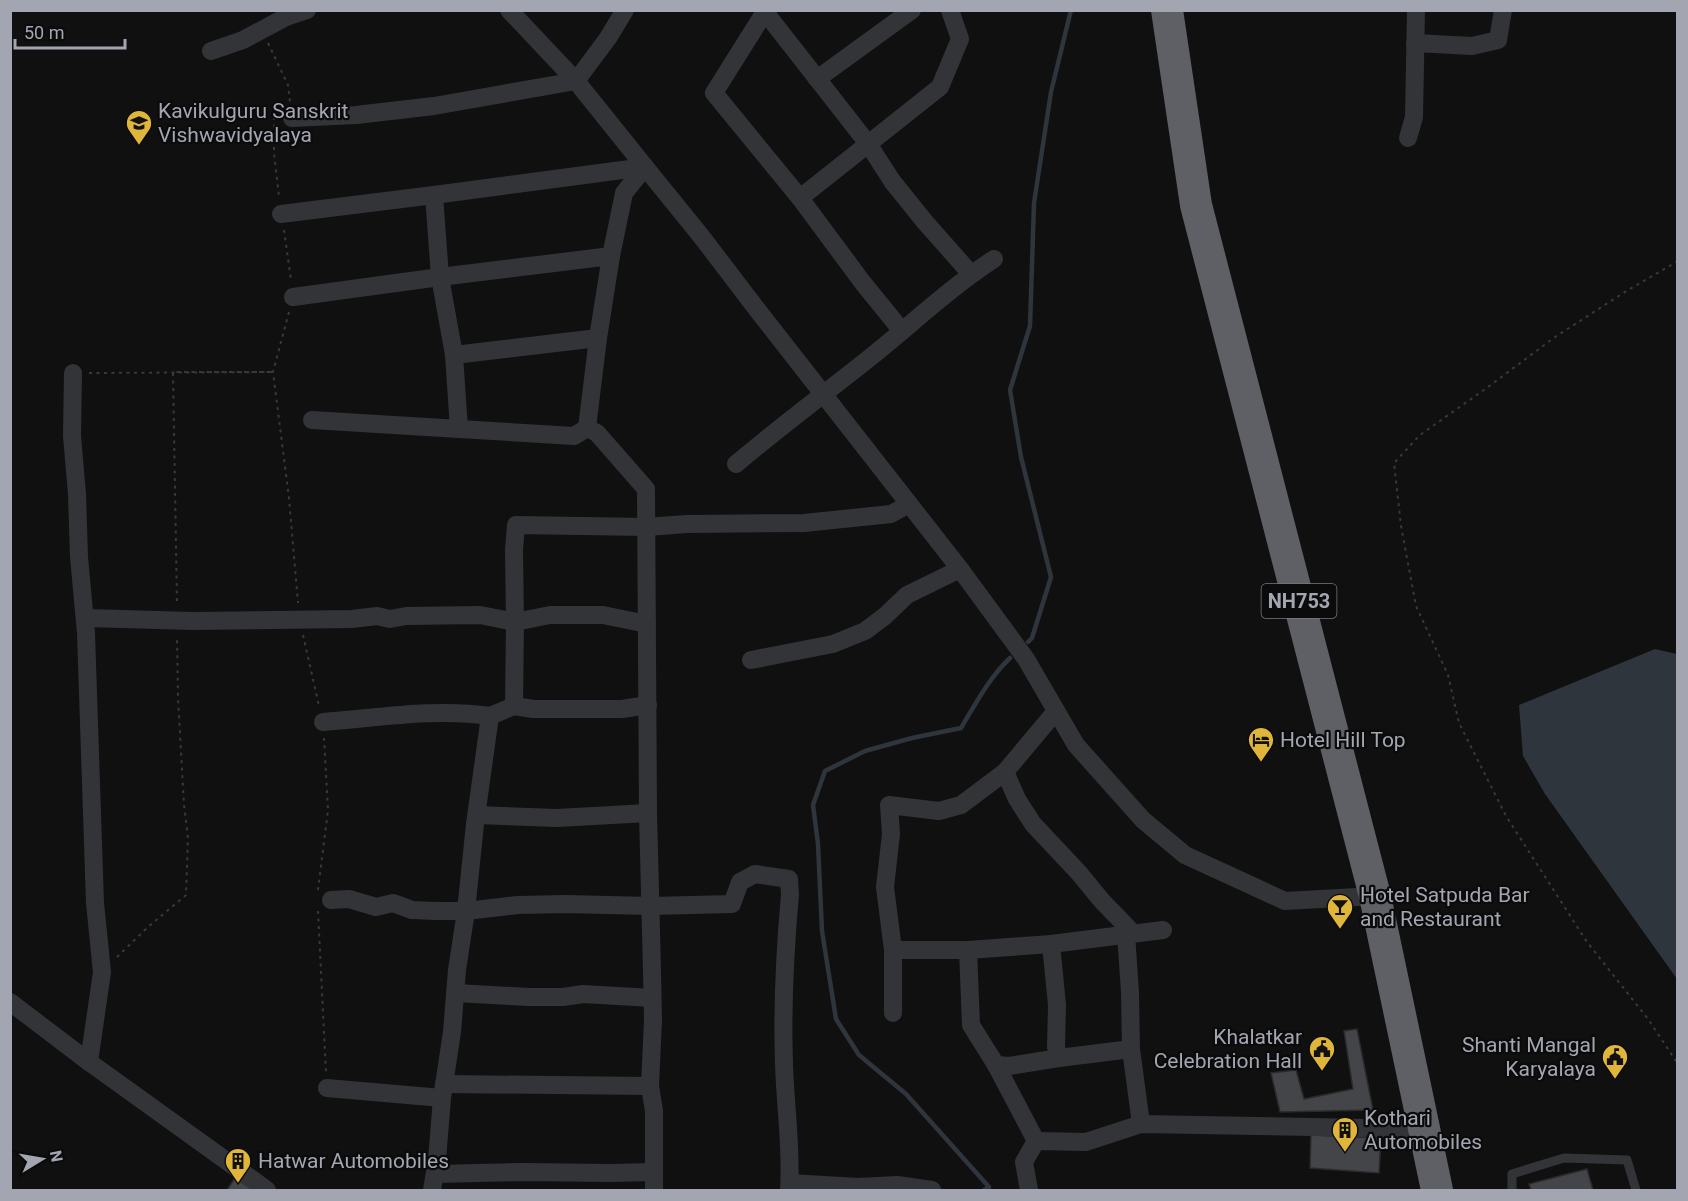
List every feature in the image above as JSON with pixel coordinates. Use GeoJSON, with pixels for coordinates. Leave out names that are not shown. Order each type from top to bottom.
{"type":"FeatureCollection","features":[{"type":"Feature","properties":{"kind":"highway","name":"NH753"},"geometry":{"type":"LineString","coordinates":[[1167,10],[1196,205],[1375,896],[1437,1191]]}},
{"type":"Feature","properties":{"kind":"street"},"geometry":{"type":"LineString","coordinates":[[211,51],[243,40],[307,10]]}},
{"type":"Feature","properties":{"kind":"street"},"geometry":{"type":"LineString","coordinates":[[509,10],[576,81],[701,236],[960,568],[1026,659],[1076,745],[1143,820],[1185,855],[1286,902],[1375,896]]}},
{"type":"Feature","properties":{"kind":"street"},"geometry":{"type":"LineString","coordinates":[[292,118],[434,106],[576,81],[608,38],[625,10]]}},
{"type":"Feature","properties":{"kind":"street"},"geometry":{"type":"LineString","coordinates":[[817,79],[912,10]]}},
{"type":"Feature","properties":{"kind":"street"},"geometry":{"type":"LineString","coordinates":[[801,198],[940,87],[960,39],[950,10]]}},
{"type":"Feature","properties":{"kind":"street"},"geometry":{"type":"LineString","coordinates":[[1408,138],[1414,117],[1416,10]]}},
{"type":"Feature","properties":{"kind":"street"},"geometry":{"type":"LineString","coordinates":[[1415,42],[1472,46],[1498,40],[1503,10]]}},
{"type":"Feature","properties":{"kind":"street"},"geometry":{"type":"LineString","coordinates":[[902,331],[813,218],[801,198],[714,93],[766,11],[869,145],[898,189],[971,274]]}},
{"type":"Feature","properties":{"kind":"street"},"geometry":{"type":"LineString","coordinates":[[281,214],[645,167]]}},
{"type":"Feature","properties":{"kind":"street"},"geometry":{"type":"LineString","coordinates":[[587,428],[598,338],[624,193],[645,167]]}},
{"type":"Feature","properties":{"kind":"street"},"geometry":{"type":"LineString","coordinates":[[434,195],[440,278],[454,355],[459,429]]}},
{"type":"Feature","properties":{"kind":"street"},"geometry":{"type":"LineString","coordinates":[[294,297],[611,256]]}},
{"type":"Feature","properties":{"kind":"street"},"geometry":{"type":"LineString","coordinates":[[736,464],[971,274],[994,259]]}},
{"type":"Feature","properties":{"kind":"street"},"geometry":{"type":"LineString","coordinates":[[454,355],[598,338]]}},
{"type":"Feature","properties":{"kind":"street"},"geometry":{"type":"LineString","coordinates":[[73,373],[72,436],[85,618],[95,903],[102,972],[89,1062]]}},
{"type":"Feature","properties":{"kind":"street"},"geometry":{"type":"LineString","coordinates":[[312,420],[574,436],[587,428]]}},
{"type":"Feature","properties":{"kind":"street"},"geometry":{"type":"LineString","coordinates":[[587,428],[597,433],[646,489],[648,813],[652,998],[650,1086],[654,1111],[654,1191]]}},
{"type":"Feature","properties":{"kind":"street"},"geometry":{"type":"LineString","coordinates":[[514,706],[516,525],[646,527],[687,524],[804,523],[891,514],[909,504]]}},
{"type":"Feature","properties":{"kind":"street"},"geometry":{"type":"LineString","coordinates":[[752,660],[833,644],[854,635],[885,616],[907,596],[960,568]]}},
{"type":"Feature","properties":{"kind":"street"},"geometry":{"type":"LineString","coordinates":[[85,618],[352,619],[377,616],[390,619],[406,616],[480,615],[515,622],[550,615],[603,615],[647,624]]}},
{"type":"Feature","properties":{"kind":"street"},"geometry":{"type":"LineString","coordinates":[[323,722],[433,713],[470,713],[490,716],[514,706],[533,709],[622,709],[648,705]]}},
{"type":"Feature","properties":{"kind":"street"},"geometry":{"type":"LineString","coordinates":[[892,1013],[892,950],[885,887],[891,834],[889,805],[939,811],[961,805],[1005,772],[1056,711]]}},
{"type":"Feature","properties":{"kind":"street"},"geometry":{"type":"LineString","coordinates":[[490,716],[433,1182],[522,1172],[654,1172]]}},
{"type":"Feature","properties":{"kind":"street"},"geometry":{"type":"LineString","coordinates":[[1005,772],[1017,799],[1033,824],[1079,873],[1129,934],[1131,1049],[1141,1124]]}},
{"type":"Feature","properties":{"kind":"street"},"geometry":{"type":"LineString","coordinates":[[477,815],[556,818],[648,813]]}},
{"type":"Feature","properties":{"kind":"street"},"geometry":{"type":"LineString","coordinates":[[322,901],[349,899],[376,907],[393,903],[412,910],[466,911],[518,905],[732,904],[740,882],[755,874],[789,879],[783,1002],[790,1187],[897,1185],[932,1191]]}},
{"type":"Feature","properties":{"kind":"street"},"geometry":{"type":"LineString","coordinates":[[892,950],[968,950],[1051,944],[1163,930]]}},
{"type":"Feature","properties":{"kind":"street"},"geometry":{"type":"LineString","coordinates":[[1051,944],[1057,1005],[1056,1047],[1059,1058]]}},
{"type":"Feature","properties":{"kind":"street"},"geometry":{"type":"LineString","coordinates":[[968,950],[971,1025],[996,1065],[1036,1140]]}},
{"type":"Feature","properties":{"kind":"street"},"geometry":{"type":"LineString","coordinates":[[455,993],[529,997],[563,997],[583,994],[652,998]]}},
{"type":"Feature","properties":{"kind":"street"},"geometry":{"type":"LineString","coordinates":[[10,1002],[267,1191]]}},
{"type":"Feature","properties":{"kind":"street"},"geometry":{"type":"LineString","coordinates":[[996,1065],[1009,1066],[1131,1049]]}},
{"type":"Feature","properties":{"kind":"street"},"geometry":{"type":"LineString","coordinates":[[327,1088],[443,1091],[650,1086]]}},
{"type":"Feature","properties":{"kind":"street"},"geometry":{"type":"LineString","coordinates":[[1036,1140],[1086,1142],[1141,1124],[1424,1129]]}},
{"type":"Feature","properties":{"kind":"street"},"geometry":{"type":"LineString","coordinates":[[1029,1191],[1024,1162],[1036,1140]]}},
{"type":"Feature","properties":{"kind":"lane"},"geometry":{"type":"LineString","coordinates":[[1512,1191],[1512,1174],[1564,1158],[1627,1160],[1636,1191]]}},
{"type":"Feature","properties":{"kind":"path"},"geometry":{"type":"LineString","coordinates":[[262,30],[288,85],[292,118],[274,118],[274,153],[294,297],[273,372],[289,498],[299,619],[323,722],[328,810],[322,901],[322,1018],[327,1088]]}},
{"type":"Feature","properties":{"kind":"path"},"geometry":{"type":"LineString","coordinates":[[1677,261],[1555,337],[1420,435],[1394,463],[1401,526],[1416,606],[1448,675],[1459,723],[1506,816],[1587,942],[1648,1019],[1677,1064]]}},
{"type":"Feature","properties":{"kind":"path"},"geometry":{"type":"LineString","coordinates":[[102,972],[148,927],[186,895],[188,838],[178,698],[173,372],[273,372]]}},
{"type":"Feature","properties":{"kind":"path"},"geometry":{"type":"LineString","coordinates":[[73,373],[273,372]]}},
{"type":"Feature","properties":{"kind":"shaded area"},"geometry":{"type":"Polygon","coordinates":[[[1655,649],[1677,654],[1677,979],[1545,794],[1523,756],[1519,705],[1655,649]]]}},
{"type":"Feature","properties":{"kind":"building"},"geometry":{"type":"Polygon","coordinates":[[[1357,1029],[1373,1110],[1280,1112],[1271,1073],[1296,1070],[1304,1099],[1353,1089],[1344,1031],[1357,1029]]]}},
{"type":"Feature","properties":{"kind":"building","name":"Kothari Automobiles"},"geometry":{"type":"Polygon","coordinates":[[[1311,1135],[1381,1138],[1379,1173],[1310,1168],[1311,1135]]]}},
{"type":"Feature","properties":{"kind":"building"},"geometry":{"type":"Polygon","coordinates":[[[1587,1169],[1593,1190],[1531,1190],[1529,1184],[1587,1169]]]}},
{"type":"Feature","properties":{"kind":"building","name":"Hatwar Automobiles"},"geometry":{"type":"Polygon","coordinates":[[[235,1178],[254,1190],[227,1190],[235,1178]]]}},
{"type":"Feature","properties":{"kind":"waterway"},"geometry":{"type":"LineString","coordinates":[[1028,642],[1032,638],[1051,577],[1021,457],[1010,390],[1030,326],[1034,203],[1051,92],[1071,10]]}},
{"type":"Feature","properties":{"kind":"waterway"},"geometry":{"type":"LineString","coordinates":[[984,1190],[989,1187],[906,1094],[859,1055],[836,1019],[822,931],[818,844],[813,805],[825,771],[865,751],[961,728],[989,682],[1010,658]]}},
{"type":"Feature","properties":{"kind":"place","name":"Kavikulguru Sanskrit Vishwavidyalaya"},"geometry":{"type":"Point","coordinates":[139,146]}},
{"type":"Feature","properties":{"kind":"place","name":"Hotel Hill Top"},"geometry":{"type":"Point","coordinates":[1261,763]}},
{"type":"Feature","properties":{"kind":"place","name":"Hotel Satpuda Bar and Restaurant"},"geometry":{"type":"Point","coordinates":[1340,930]}},
{"type":"Feature","properties":{"kind":"place","name":"Khalatkar Celebration Hall"},"geometry":{"type":"Point","coordinates":[1322,1072]}},
{"type":"Feature","properties":{"kind":"place","name":"Shanti Mangal Karyalaya"},"geometry":{"type":"Point","coordinates":[1615,1080]}},
{"type":"Feature","properties":{"kind":"place","name":"Kothari Automobiles"},"geometry":{"type":"Point","coordinates":[1345,1153]}},
{"type":"Feature","properties":{"kind":"place","name":"Hatwar Automobiles"},"geometry":{"type":"Point","coordinates":[238,1184]}}]}
